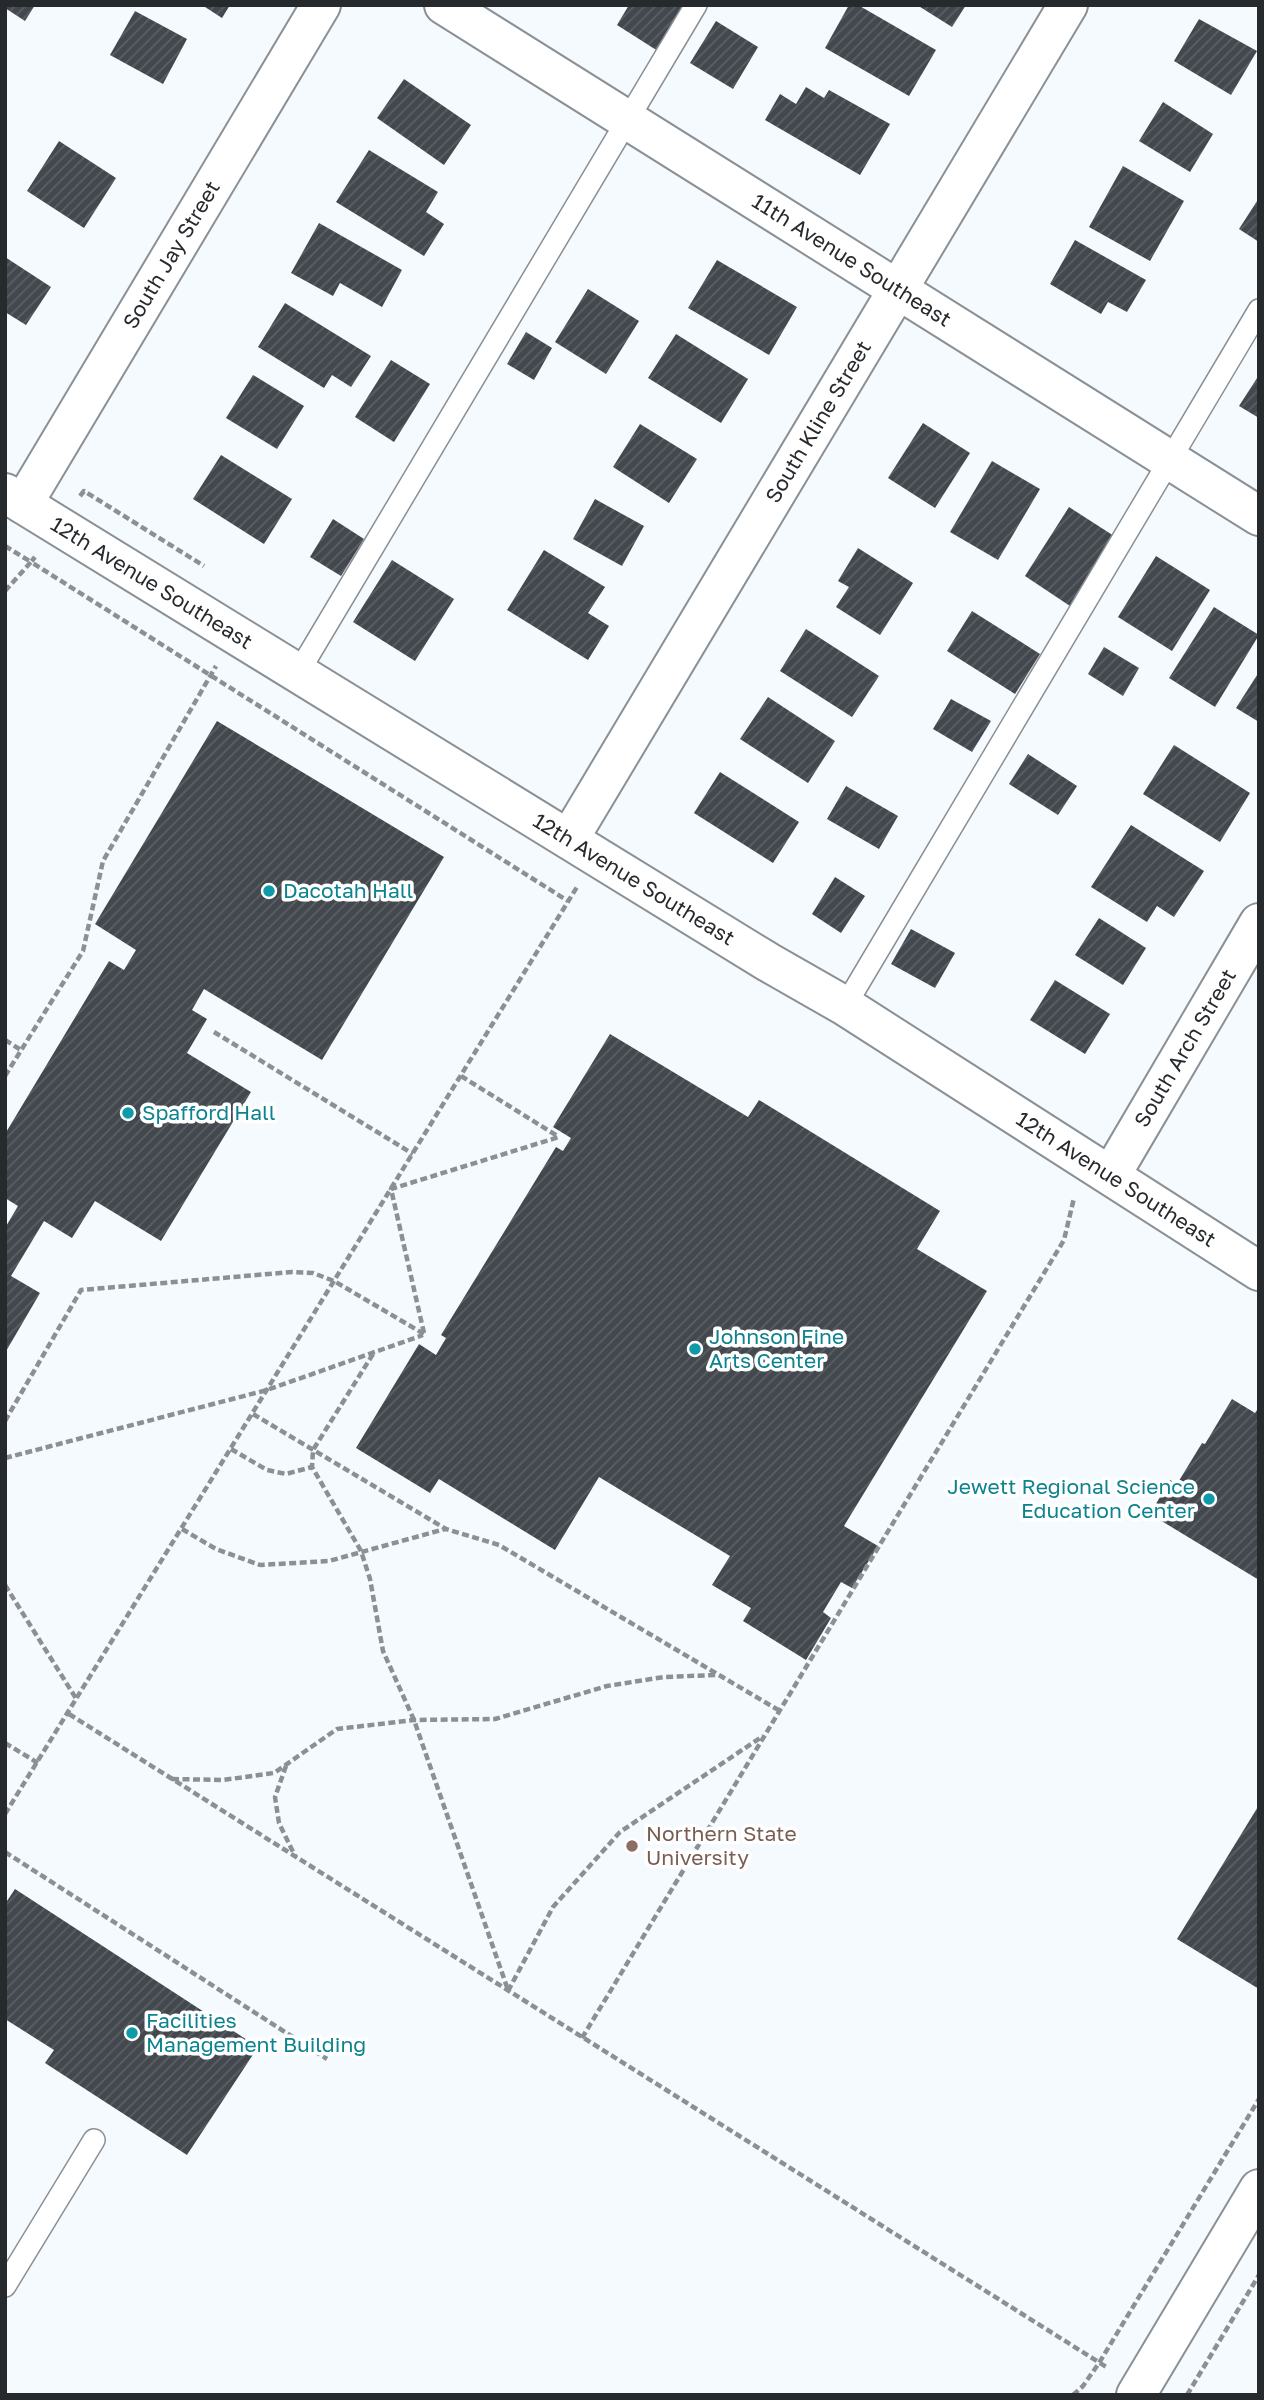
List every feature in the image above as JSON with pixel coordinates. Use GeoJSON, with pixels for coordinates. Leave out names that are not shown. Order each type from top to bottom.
{"type":"FeatureCollection","features":[{"type":"Feature","properties":{"kind":"street","name":"South Jay Street"},"geometry":{"type":"LineString","coordinates":[[14,498],[321,5]]}},
{"type":"Feature","properties":{"kind":"street","name":"11th Avenue Southeast"},"geometry":{"type":"LineString","coordinates":[[444,5],[1259,516]]}},
{"type":"Feature","properties":{"kind":"street","name":"South Kline Street"},"geometry":{"type":"LineString","coordinates":[[569,839],[1068,5]]}},
{"type":"Feature","properties":{"kind":"street","name":"12th Avenue Southeast"},"geometry":{"type":"LineString","coordinates":[[14,498],[768,962],[845,1006],[1259,1271]]}},
{"type":"Feature","properties":{"kind":"street","name":"South Arch Street"},"geometry":{"type":"LineString","coordinates":[[1111,1175],[1259,923]]}},
{"type":"Feature","properties":{"kind":"street"},"geometry":{"type":"LineString","coordinates":[[1138,2390],[1259,2189]]}},
{"type":"Feature","properties":{"kind":"lane"},"geometry":{"type":"LineString","coordinates":[[298,673],[696,5]]}},
{"type":"Feature","properties":{"kind":"lane"},"geometry":{"type":"LineString","coordinates":[[845,1006],[1259,310]]}},
{"type":"Feature","properties":{"kind":"lane"},"geometry":{"type":"LineString","coordinates":[[5,2286],[94,2140]]}},
{"type":"Feature","properties":{"kind":"path"},"geometry":{"type":"LineString","coordinates":[[5,591],[32,562],[568,901]]}},
{"type":"Feature","properties":{"kind":"path"},"geometry":{"type":"LineString","coordinates":[[5,1076],[83,951],[103,861],[235,634]]}},
{"type":"Feature","properties":{"kind":"path"},"geometry":{"type":"LineString","coordinates":[[5,1814],[576,888],[604,860]]}},
{"type":"Feature","properties":{"kind":"path"},"geometry":{"type":"LineString","coordinates":[[215,1032],[413,1154]]}},
{"type":"Feature","properties":{"kind":"path"},"geometry":{"type":"LineString","coordinates":[[5,1040],[21,1050]]}},
{"type":"Feature","properties":{"kind":"path"},"geometry":{"type":"LineString","coordinates":[[391,1189],[559,1137],[461,1076]]}},
{"type":"Feature","properties":{"kind":"path"},"geometry":{"type":"LineString","coordinates":[[391,1189],[424,1334]]}},
{"type":"Feature","properties":{"kind":"path"},"geometry":{"type":"LineString","coordinates":[[582,2038],[1064,1240],[1074,1197]]}},
{"type":"Feature","properties":{"kind":"path"},"geometry":{"type":"LineString","coordinates":[[5,1421],[81,1290],[292,1272],[313,1273],[334,1281],[424,1334]]}},
{"type":"Feature","properties":{"kind":"path"},"geometry":{"type":"LineString","coordinates":[[5,1458],[267,1390],[424,1334]]}},
{"type":"Feature","properties":{"kind":"path"},"geometry":{"type":"LineString","coordinates":[[373,1354],[313,1450],[312,1467],[362,1551],[383,1651],[414,1720],[508,1991]]}},
{"type":"Feature","properties":{"kind":"path"},"geometry":{"type":"LineString","coordinates":[[253,1414],[446,1529],[499,1545],[780,1711]]}},
{"type":"Feature","properties":{"kind":"path"},"geometry":{"type":"LineString","coordinates":[[231,1449],[267,1470],[286,1474],[312,1467]]}},
{"type":"Feature","properties":{"kind":"path"},"geometry":{"type":"LineString","coordinates":[[182,1529],[216,1549],[260,1565],[329,1561],[446,1529]]}},
{"type":"Feature","properties":{"kind":"path"},"geometry":{"type":"LineString","coordinates":[[5,1585],[77,1700]]}},
{"type":"Feature","properties":{"kind":"path"},"geometry":{"type":"LineString","coordinates":[[172,1779],[223,1780],[274,1773],[337,1729],[414,1720],[495,1719],[607,1686],[664,1677],[720,1675]]}},
{"type":"Feature","properties":{"kind":"path"},"geometry":{"type":"LineString","coordinates":[[69,1714],[1138,2390]]}},
{"type":"Feature","properties":{"kind":"path"},"geometry":{"type":"LineString","coordinates":[[508,1991],[553,1907],[620,1832],[766,1733]]}},
{"type":"Feature","properties":{"kind":"path"},"geometry":{"type":"LineString","coordinates":[[5,1744],[38,1763]]}},
{"type":"Feature","properties":{"kind":"path"},"geometry":{"type":"LineString","coordinates":[[286,1765],[275,1797],[279,1823],[295,1856]]}},
{"type":"Feature","properties":{"kind":"path"},"geometry":{"type":"LineString","coordinates":[[5,1852],[327,2059]]}},
{"type":"Feature","properties":{"kind":"path"},"geometry":{"type":"LineString","coordinates":[[1073,2395],[1083,2386],[1098,2363],[1259,2099]]}},
{"type":"Feature","properties":{"kind":"path"},"geometry":{"type":"LineString","coordinates":[[1187,2395],[1259,2275]]}},
{"type":"Feature","properties":{"kind":"building"},"geometry":{"type":"Polygon","coordinates":[[[5,5],[35,5],[25,21],[5,8],[5,5]]]}},
{"type":"Feature","properties":{"kind":"building"},"geometry":{"type":"Polygon","coordinates":[[[202,5],[230,5],[222,18],[202,5]]]}},
{"type":"Feature","properties":{"kind":"building"},"geometry":{"type":"Polygon","coordinates":[[[629,5],[689,5],[661,53],[617,25],[629,5]]]}},
{"type":"Feature","properties":{"kind":"building"},"geometry":{"type":"Polygon","coordinates":[[[849,5],[858,5],[936,50],[909,96],[825,48],[849,5]]]}},
{"type":"Feature","properties":{"kind":"building"},"geometry":{"type":"Polygon","coordinates":[[[917,5],[966,5],[952,27],[917,5]]]}},
{"type":"Feature","properties":{"kind":"building"},"geometry":{"type":"Polygon","coordinates":[[[135,11],[187,39],[163,84],[110,55],[135,11]]]}},
{"type":"Feature","properties":{"kind":"building"},"geometry":{"type":"Polygon","coordinates":[[[1199,19],[1257,51],[1231,95],[1174,61],[1199,19]]]}},
{"type":"Feature","properties":{"kind":"building"},"geometry":{"type":"Polygon","coordinates":[[[716,21],[758,47],[733,89],[690,63],[716,21]]]}},
{"type":"Feature","properties":{"kind":"building"},"geometry":{"type":"Polygon","coordinates":[[[404,79],[471,125],[444,165],[377,118],[404,79]]]}},
{"type":"Feature","properties":{"kind":"building"},"geometry":{"type":"Polygon","coordinates":[[[806,87],[824,98],[829,90],[890,124],[860,175],[765,120],[780,94],[796,104],[806,87]]]}},
{"type":"Feature","properties":{"kind":"building"},"geometry":{"type":"Polygon","coordinates":[[[1163,102],[1213,134],[1190,172],[1139,141],[1163,102]]]}},
{"type":"Feature","properties":{"kind":"building"},"geometry":{"type":"Polygon","coordinates":[[[59,141],[116,178],[84,228],[27,191],[59,141]]]}},
{"type":"Feature","properties":{"kind":"building"},"geometry":{"type":"Polygon","coordinates":[[[369,150],[438,192],[426,212],[444,224],[424,256],[336,202],[369,150]]]}},
{"type":"Feature","properties":{"kind":"building"},"geometry":{"type":"Polygon","coordinates":[[[1123,166],[1184,201],[1150,261],[1089,227],[1123,166]]]}},
{"type":"Feature","properties":{"kind":"building"},"geometry":{"type":"Polygon","coordinates":[[[1259,198],[1259,242],[1239,229],[1259,198]]]}},
{"type":"Feature","properties":{"kind":"building"},"geometry":{"type":"Polygon","coordinates":[[[319,223],[402,270],[382,307],[340,283],[333,296],[291,273],[319,223]]]}},
{"type":"Feature","properties":{"kind":"building"},"geometry":{"type":"Polygon","coordinates":[[[1075,240],[1146,280],[1127,312],[1108,302],[1101,314],[1050,284],[1075,240]]]}},
{"type":"Feature","properties":{"kind":"building"},"geometry":{"type":"Polygon","coordinates":[[[5,257],[51,287],[26,325],[5,312],[5,257]]]}},
{"type":"Feature","properties":{"kind":"building"},"geometry":{"type":"Polygon","coordinates":[[[717,260],[797,307],[769,355],[688,308],[717,260]]]}},
{"type":"Feature","properties":{"kind":"building"},"geometry":{"type":"Polygon","coordinates":[[[588,289],[639,321],[606,374],[555,342],[588,289]]]}},
{"type":"Feature","properties":{"kind":"building"},"geometry":{"type":"Polygon","coordinates":[[[285,303],[371,356],[351,387],[332,375],[324,388],[258,347],[285,303]]]}},
{"type":"Feature","properties":{"kind":"building"},"geometry":{"type":"Polygon","coordinates":[[[526,332],[552,348],[534,380],[507,364],[526,332]]]}},
{"type":"Feature","properties":{"kind":"building"},"geometry":{"type":"Polygon","coordinates":[[[676,334],[748,379],[721,423],[648,378],[676,334]]]}},
{"type":"Feature","properties":{"kind":"building"},"geometry":{"type":"Polygon","coordinates":[[[391,360],[430,384],[394,442],[355,417],[391,360]]]}},
{"type":"Feature","properties":{"kind":"building"},"geometry":{"type":"Polygon","coordinates":[[[253,375],[304,406],[277,449],[226,418],[253,375]]]}},
{"type":"Feature","properties":{"kind":"building"},"geometry":{"type":"Polygon","coordinates":[[[1259,375],[1259,418],[1239,406],[1259,375]]]}},
{"type":"Feature","properties":{"kind":"building"},"geometry":{"type":"Polygon","coordinates":[[[923,423],[970,453],[935,508],[888,478],[923,423]]]}},
{"type":"Feature","properties":{"kind":"building"},"geometry":{"type":"Polygon","coordinates":[[[640,424],[697,459],[669,503],[613,467],[640,424]]]}},
{"type":"Feature","properties":{"kind":"building"},"geometry":{"type":"Polygon","coordinates":[[[221,455],[292,499],[264,544],[193,499],[221,455]]]}},
{"type":"Feature","properties":{"kind":"building"},"geometry":{"type":"Polygon","coordinates":[[[992,461],[1040,489],[998,560],[950,532],[992,461]]]}},
{"type":"Feature","properties":{"kind":"building"},"geometry":{"type":"Polygon","coordinates":[[[595,499],[644,526],[622,566],[573,539],[595,499]]]}},
{"type":"Feature","properties":{"kind":"building"},"geometry":{"type":"Polygon","coordinates":[[[1069,507],[1114,536],[1070,606],[1025,576],[1069,507]]]}},
{"type":"Feature","properties":{"kind":"building"},"geometry":{"type":"Polygon","coordinates":[[[333,519],[364,539],[341,576],[310,557],[333,519]]]}},
{"type":"Feature","properties":{"kind":"building"},"geometry":{"type":"Polygon","coordinates":[[[858,548],[913,583],[880,635],[836,607],[849,587],[838,581],[858,548]]]}},
{"type":"Feature","properties":{"kind":"building"},"geometry":{"type":"Polygon","coordinates":[[[544,550],[605,587],[588,613],[609,626],[588,660],[507,610],[544,550]]]}},
{"type":"Feature","properties":{"kind":"building"},"geometry":{"type":"Polygon","coordinates":[[[1156,556],[1210,590],[1172,651],[1118,617],[1156,556]]]}},
{"type":"Feature","properties":{"kind":"building"},"geometry":{"type":"Polygon","coordinates":[[[392,560],[454,599],[415,661],[353,622],[392,560]]]}},
{"type":"Feature","properties":{"kind":"building"},"geometry":{"type":"Polygon","coordinates":[[[1214,607],[1259,635],[1215,707],[1169,678],[1214,607]]]}},
{"type":"Feature","properties":{"kind":"building"},"geometry":{"type":"Polygon","coordinates":[[[972,611],[1040,654],[1015,694],[947,651],[972,611]]]}},
{"type":"Feature","properties":{"kind":"building"},"geometry":{"type":"Polygon","coordinates":[[[806,629],[879,676],[852,717],[780,671],[806,629]]]}},
{"type":"Feature","properties":{"kind":"building"},"geometry":{"type":"Polygon","coordinates":[[[1104,647],[1139,668],[1123,696],[1088,674],[1104,647]]]}},
{"type":"Feature","properties":{"kind":"building"},"geometry":{"type":"Polygon","coordinates":[[[1259,672],[1259,722],[1236,708],[1259,672]]]}},
{"type":"Feature","properties":{"kind":"building"},"geometry":{"type":"Polygon","coordinates":[[[768,697],[835,741],[808,783],[740,739],[768,697]]]}},
{"type":"Feature","properties":{"kind":"building"},"geometry":{"type":"Polygon","coordinates":[[[951,699],[991,721],[972,752],[933,729],[951,699]]]}},
{"type":"Feature","properties":{"kind":"building"},"geometry":{"type":"Polygon","coordinates":[[[217,721],[444,857],[322,1060],[204,989],[192,1010],[207,1019],[187,1053],[251,1092],[161,1241],[95,1201],[72,1238],[44,1221],[11,1276],[40,1293],[5,1353],[5,1228],[18,1206],[5,1198],[5,1134],[109,961],[124,970],[136,950],[95,924],[217,721]]]}},
{"type":"Feature","properties":{"kind":"building"},"geometry":{"type":"Polygon","coordinates":[[[1174,745],[1250,793],[1220,842],[1143,794],[1174,745]]]}},
{"type":"Feature","properties":{"kind":"building"},"geometry":{"type":"Polygon","coordinates":[[[1028,754],[1077,786],[1058,815],[1009,784],[1028,754]]]}},
{"type":"Feature","properties":{"kind":"building"},"geometry":{"type":"Polygon","coordinates":[[[720,772],[799,822],[773,863],[694,813],[720,772]]]}},
{"type":"Feature","properties":{"kind":"building"},"geometry":{"type":"Polygon","coordinates":[[[846,786],[898,816],[879,849],[827,819],[846,786]]]}},
{"type":"Feature","properties":{"kind":"building"},"geometry":{"type":"Polygon","coordinates":[[[1131,825],[1204,871],[1174,917],[1157,906],[1147,922],[1091,887],[1131,825]]]}},
{"type":"Feature","properties":{"kind":"building"},"geometry":{"type":"Polygon","coordinates":[[[835,877],[865,896],[841,933],[812,914],[835,877]]]}},
{"type":"Feature","properties":{"kind":"building"},"geometry":{"type":"Polygon","coordinates":[[[1099,918],[1146,948],[1123,985],[1075,955],[1099,918]]]}},
{"type":"Feature","properties":{"kind":"building"},"geometry":{"type":"Polygon","coordinates":[[[911,929],[955,953],[935,988],[891,964],[911,929]]]}},
{"type":"Feature","properties":{"kind":"building"},"geometry":{"type":"Polygon","coordinates":[[[1055,980],[1110,1014],[1085,1054],[1030,1020],[1055,980]]]}},
{"type":"Feature","properties":{"kind":"building","name":"Johnson Fine Arts Center"},"geometry":{"type":"Polygon","coordinates":[[[610,1034],[748,1117],[759,1100],[940,1211],[917,1249],[987,1291],[844,1526],[878,1546],[852,1588],[841,1582],[823,1612],[831,1618],[806,1660],[743,1621],[751,1608],[712,1585],[730,1556],[599,1477],[555,1550],[439,1479],[430,1493],[356,1448],[419,1344],[436,1355],[446,1338],[441,1335],[556,1147],[563,1151],[571,1138],[553,1127],[610,1034]]]}},
{"type":"Feature","properties":{"kind":"building","name":"Jewett Regional Science Education Center"},"geometry":{"type":"Polygon","coordinates":[[[1232,1399],[1255,1413],[1259,1407],[1259,1580],[1150,1514],[1170,1480],[1177,1484],[1232,1399]]]}},
{"type":"Feature","properties":{"kind":"building"},"geometry":{"type":"Polygon","coordinates":[[[1259,1805],[1259,1989],[1177,1939],[1259,1805]]]}},
{"type":"Feature","properties":{"kind":"building","name":"Facilities Management Building"},"geometry":{"type":"Polygon","coordinates":[[[15,1889],[258,2047],[187,2155],[45,2063],[54,2050],[5,2019],[5,1904],[15,1889]]]}},
{"type":"Feature","properties":{"kind":"place","name":"Dacotah Hall"},"geometry":{"type":"Point","coordinates":[269,891]}},
{"type":"Feature","properties":{"kind":"place","name":"Spafford Hall"},"geometry":{"type":"Point","coordinates":[128,1113]}},
{"type":"Feature","properties":{"kind":"place","name":"Johnson Fine Arts Center"},"geometry":{"type":"Point","coordinates":[695,1349]}},
{"type":"Feature","properties":{"kind":"place","name":"Jewett Regional Science Education Center"},"geometry":{"type":"Point","coordinates":[1209,1499]}},
{"type":"Feature","properties":{"kind":"place","name":"Northern State University"},"geometry":{"type":"Point","coordinates":[632,1846]}},
{"type":"Feature","properties":{"kind":"place","name":"Facilities Management Building"},"geometry":{"type":"Point","coordinates":[132,2033]}}]}
